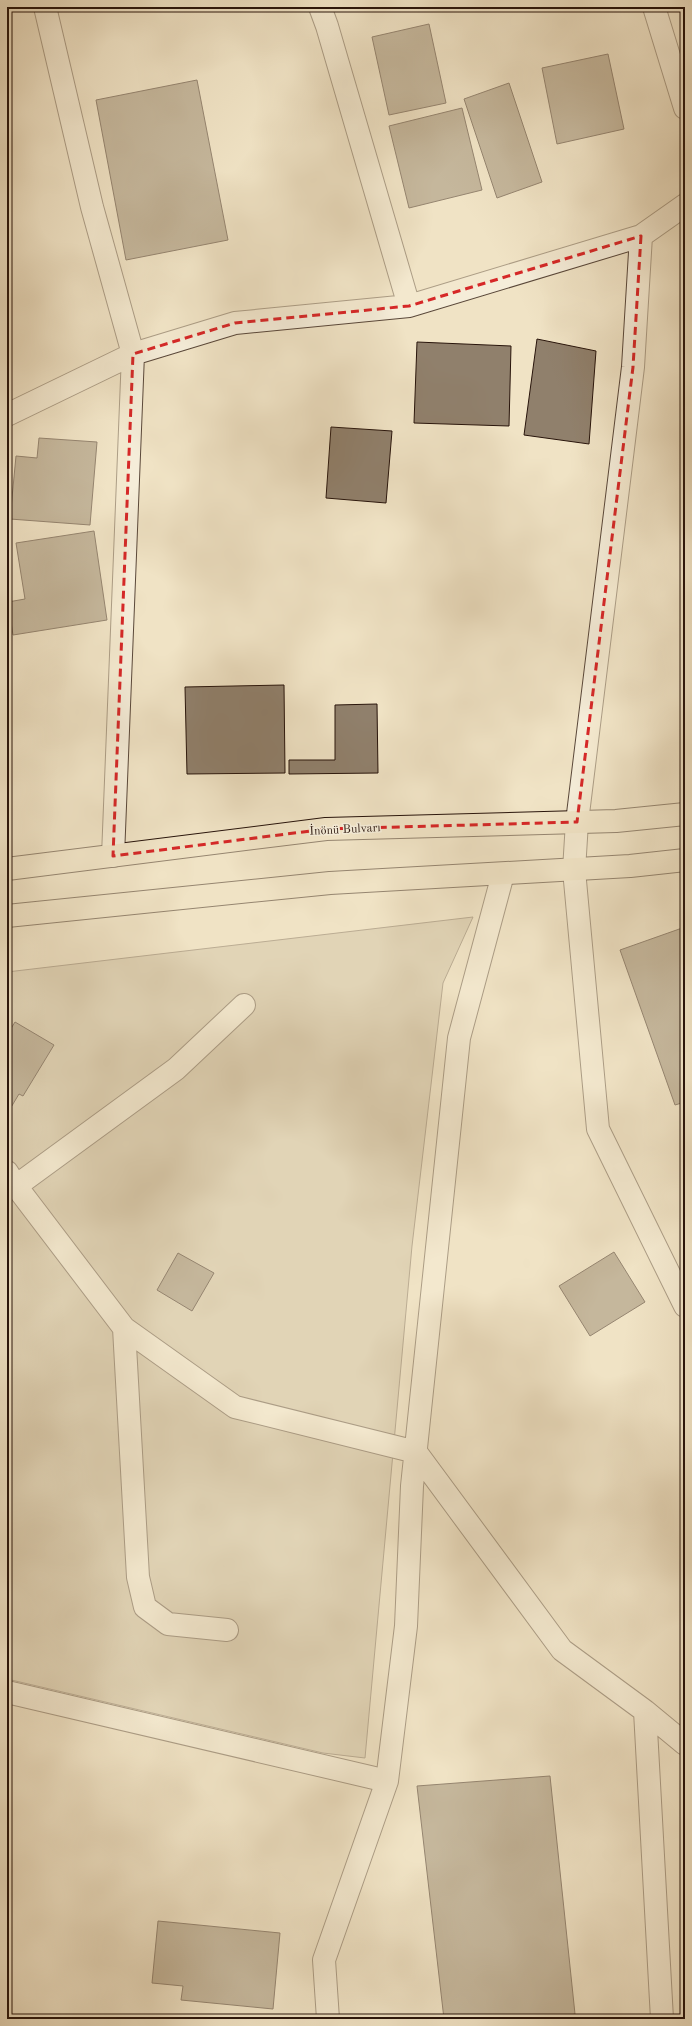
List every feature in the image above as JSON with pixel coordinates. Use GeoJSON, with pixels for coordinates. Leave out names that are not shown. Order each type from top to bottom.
{"type":"FeatureCollection","features":[{"type":"Feature","properties":{"kind":"main road","name":"İnönü Bulvarı"},"geometry":{"type":"LineString","coordinates":[[7,869],[326,829],[616,821],[685,814]]}},
{"type":"Feature","properties":{"kind":"main road"},"geometry":{"type":"LineString","coordinates":[[7,916],[330,883],[574,870],[685,860]]}},
{"type":"Feature","properties":{"kind":"street"},"geometry":{"type":"LineString","coordinates":[[45,7],[92,208],[133,354],[113,856]]}},
{"type":"Feature","properties":{"kind":"street"},"geometry":{"type":"LineString","coordinates":[[320,7],[327,26],[409,306]]}},
{"type":"Feature","properties":{"kind":"street"},"geometry":{"type":"LineString","coordinates":[[654,7],[685,108]]}},
{"type":"Feature","properties":{"kind":"street"},"geometry":{"type":"LineString","coordinates":[[7,415],[133,354],[235,323],[409,306],[641,236],[685,205]]}},
{"type":"Feature","properties":{"kind":"street"},"geometry":{"type":"LineString","coordinates":[[641,236],[633,367],[577,822],[574,870],[598,1129],[685,1306]]}},
{"type":"Feature","properties":{"kind":"street"},"geometry":{"type":"LineString","coordinates":[[328,2019],[324,1960],[387,1781],[406,1626],[412,1486],[459,1038],[503,874]]}},
{"type":"Feature","properties":{"kind":"street"},"geometry":{"type":"LineString","coordinates":[[244,1005],[176,1069],[12,1179],[124,1328],[235,1408],[416,1452],[562,1650],[645,1711],[685,1744]]}},
{"type":"Feature","properties":{"kind":"street"},"geometry":{"type":"LineString","coordinates":[[124,1328],[138,1577],[145,1608],[168,1624],[227,1630]]}},
{"type":"Feature","properties":{"kind":"street"},"geometry":{"type":"LineString","coordinates":[[7,1692],[387,1781]]}},
{"type":"Feature","properties":{"kind":"street"},"geometry":{"type":"LineString","coordinates":[[645,1711],[662,2019]]}},
{"type":"Feature","properties":{"kind":"highlighted area"},"geometry":{"type":"Polygon","coordinates":[[[641,236],[633,367],[577,822],[326,829],[113,856],[133,354],[235,323],[409,306],[641,236]]]}},
{"type":"Feature","properties":{"kind":"shaded area"},"geometry":{"type":"Polygon","coordinates":[[[473,917],[443,983],[412,1246],[365,1758],[323,1753],[7,1679],[7,972],[473,917]]]}},
{"type":"Feature","properties":{"kind":"building"},"geometry":{"type":"Polygon","coordinates":[[[429,24],[446,103],[389,115],[372,37],[429,24]]]}},
{"type":"Feature","properties":{"kind":"building"},"geometry":{"type":"Polygon","coordinates":[[[608,54],[624,129],[557,144],[542,68],[608,54]]]}},
{"type":"Feature","properties":{"kind":"building"},"geometry":{"type":"Polygon","coordinates":[[[197,80],[228,240],[126,260],[96,100],[197,80]]]}},
{"type":"Feature","properties":{"kind":"building"},"geometry":{"type":"Polygon","coordinates":[[[509,83],[542,182],[497,198],[464,99],[509,83]]]}},
{"type":"Feature","properties":{"kind":"building"},"geometry":{"type":"Polygon","coordinates":[[[462,108],[482,190],[409,208],[389,126],[462,108]]]}},
{"type":"Feature","properties":{"kind":"building"},"geometry":{"type":"Polygon","coordinates":[[[537,339],[596,351],[589,444],[524,435],[537,339]]]}},
{"type":"Feature","properties":{"kind":"building"},"geometry":{"type":"Polygon","coordinates":[[[417,342],[511,346],[509,426],[414,423],[417,342]]]}},
{"type":"Feature","properties":{"kind":"building"},"geometry":{"type":"Polygon","coordinates":[[[331,427],[392,431],[386,503],[326,498],[331,427]]]}},
{"type":"Feature","properties":{"kind":"building"},"geometry":{"type":"Polygon","coordinates":[[[39,438],[97,442],[90,525],[10,519],[16,456],[37,458],[39,438]]]}},
{"type":"Feature","properties":{"kind":"building"},"geometry":{"type":"Polygon","coordinates":[[[94,531],[107,620],[13,635],[8,602],[25,599],[16,543],[94,531]]]}},
{"type":"Feature","properties":{"kind":"building"},"geometry":{"type":"Polygon","coordinates":[[[284,685],[285,773],[187,774],[185,687],[284,685]]]}},
{"type":"Feature","properties":{"kind":"building"},"geometry":{"type":"Polygon","coordinates":[[[377,704],[378,773],[289,774],[289,760],[335,760],[335,705],[377,704]]]}},
{"type":"Feature","properties":{"kind":"building"},"geometry":{"type":"Polygon","coordinates":[[[685,927],[685,1102],[675,1105],[620,950],[685,927]]]}},
{"type":"Feature","properties":{"kind":"building"},"geometry":{"type":"Polygon","coordinates":[[[15,1022],[54,1045],[23,1096],[19,1094],[7,1114],[7,1035],[15,1022]]]}},
{"type":"Feature","properties":{"kind":"building"},"geometry":{"type":"Polygon","coordinates":[[[614,1252],[645,1302],[590,1336],[559,1286],[614,1252]]]}},
{"type":"Feature","properties":{"kind":"building"},"geometry":{"type":"Polygon","coordinates":[[[178,1253],[214,1273],[192,1311],[157,1290],[178,1253]]]}},
{"type":"Feature","properties":{"kind":"building"},"geometry":{"type":"Polygon","coordinates":[[[550,1776],[575,2014],[552,2019],[444,2019],[417,1786],[550,1776]]]}},
{"type":"Feature","properties":{"kind":"building"},"geometry":{"type":"Polygon","coordinates":[[[158,1921],[280,1933],[273,2009],[181,2000],[183,1986],[152,1983],[158,1921]]]}}]}
